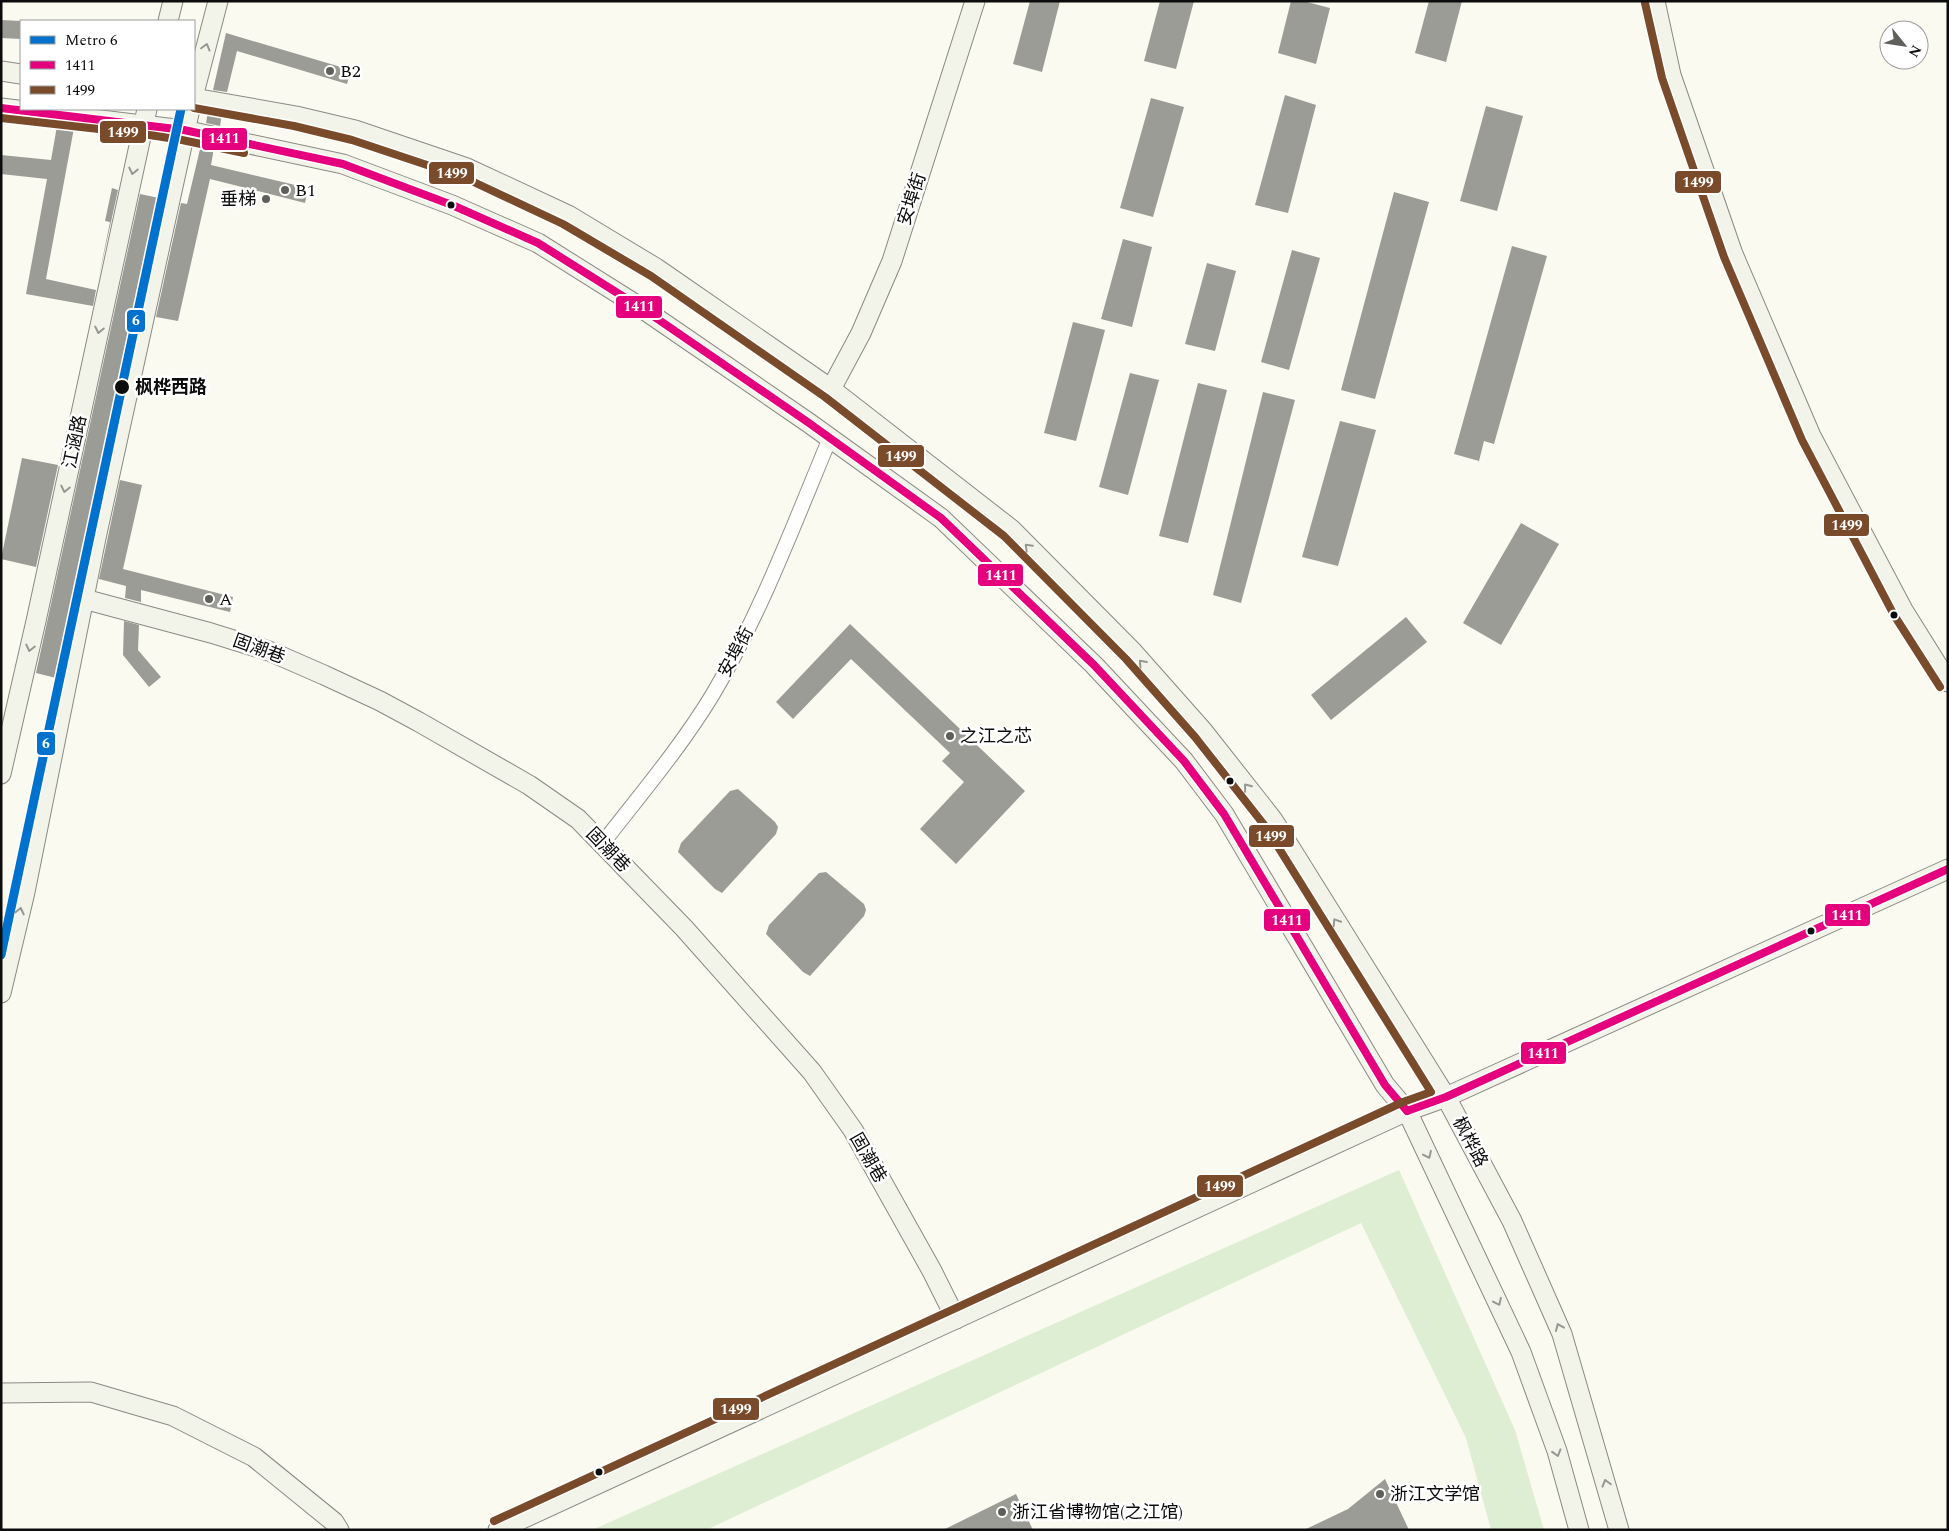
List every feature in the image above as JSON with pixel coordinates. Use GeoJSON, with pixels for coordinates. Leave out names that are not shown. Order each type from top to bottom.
{"type":"FeatureCollection","features":[{"type":"Feature","properties":{"kind":"main road"},"geometry":{"type":"LineString","coordinates":[[168,20],[173,1]]}},
{"type":"Feature","properties":{"kind":"main road"},"geometry":{"type":"LineString","coordinates":[[195,89],[218,1]]}},
{"type":"Feature","properties":{"kind":"main road","name":"安埠街"},"geometry":{"type":"LineString","coordinates":[[831,389],[861,332],[892,261],[975,1]]}},
{"type":"Feature","properties":{"kind":"main road"},"geometry":{"type":"LineString","coordinates":[[1654,1],[1671,75],[1733,254],[1811,436],[1904,610],[1948,682]]}},
{"type":"Feature","properties":{"kind":"main road"},"geometry":{"type":"LineString","coordinates":[[1,71],[20,74]]}},
{"type":"Feature","properties":{"kind":"main road","name":"枫桦路"},"geometry":{"type":"LineString","coordinates":[[195,98],[296,116],[355,130],[467,168],[568,215],[648,263],[831,389],[1011,529],[1133,652],[1203,731],[1273,820],[1446,1097],[1512,1221],[1562,1334],[1619,1530]]}},
{"type":"Feature","properties":{"kind":"main road"},"geometry":{"type":"LineString","coordinates":[[1,108],[20,109]]}},
{"type":"Feature","properties":{"kind":"main road"},"geometry":{"type":"LineString","coordinates":[[37,110],[146,116],[184,130],[343,164],[452,205],[538,243],[643,309],[830,438],[941,518],[1094,665],[1184,761],[1224,814],[1268,884],[1384,1085],[1407,1111],[1521,1352],[1557,1451],[1579,1530]]}},
{"type":"Feature","properties":{"kind":"main road"},"geometry":{"type":"LineString","coordinates":[[1,993],[25,892],[84,599],[190,110]]}},
{"type":"Feature","properties":{"kind":"main road","name":"江涵路"},"geometry":{"type":"LineString","coordinates":[[1,774],[146,116]]}},
{"type":"Feature","properties":{"kind":"main road","name":"固潮巷"},"geometry":{"type":"LineString","coordinates":[[84,599],[211,633],[269,651],[380,701],[529,785],[578,820],[684,928],[812,1072],[853,1130],[932,1271],[956,1319]]}},
{"type":"Feature","properties":{"kind":"main road"},"geometry":{"type":"LineString","coordinates":[[498,1530],[1407,1111],[1446,1097],[1948,869]]}},
{"type":"Feature","properties":{"kind":"main road"},"geometry":{"type":"LineString","coordinates":[[1,1393],[92,1392],[173,1416],[254,1457],[334,1522],[339,1530]]}},
{"type":"Feature","properties":{"kind":"street","name":"安埠街"},"geometry":{"type":"LineString","coordinates":[[602,844],[679,743],[712,695],[732,661],[761,602],[830,438]]}},
{"type":"Feature","properties":{"kind":"green space"},"geometry":{"type":"Polygon","coordinates":[[[1399,1170],[1515,1430],[1544,1530],[1491,1530],[1466,1438],[1361,1223],[706,1530],[592,1530],[1399,1170]]]}},
{"type":"Feature","properties":{"kind":"building"},"geometry":{"type":"Polygon","coordinates":[[[1030,1],[1060,1],[1042,72],[1013,64],[1030,1]]]}},
{"type":"Feature","properties":{"kind":"building"},"geometry":{"type":"Polygon","coordinates":[[[1160,1],[1194,1],[1176,69],[1144,61],[1160,1]]]}},
{"type":"Feature","properties":{"kind":"building"},"geometry":{"type":"Polygon","coordinates":[[[1291,1],[1303,1],[1330,8],[1316,64],[1278,53],[1291,1]]]}},
{"type":"Feature","properties":{"kind":"building"},"geometry":{"type":"Polygon","coordinates":[[[1429,1],[1462,1],[1446,62],[1415,53],[1429,1]]]}},
{"type":"Feature","properties":{"kind":"building"},"geometry":{"type":"Polygon","coordinates":[[[1,20],[20,21],[20,39],[1,38],[1,20]]]}},
{"type":"Feature","properties":{"kind":"building"},"geometry":{"type":"Polygon","coordinates":[[[226,33],[351,70],[347,84],[237,51],[227,92],[213,90],[226,33]]]}},
{"type":"Feature","properties":{"kind":"building"},"geometry":{"type":"Polygon","coordinates":[[[1285,95],[1316,105],[1288,213],[1255,205],[1285,95]]]}},
{"type":"Feature","properties":{"kind":"building"},"geometry":{"type":"Polygon","coordinates":[[[1151,98],[1184,107],[1153,217],[1120,208],[1151,98]]]}},
{"type":"Feature","properties":{"kind":"building"},"geometry":{"type":"Polygon","coordinates":[[[1486,106],[1523,116],[1497,211],[1460,201],[1486,106]]]}},
{"type":"Feature","properties":{"kind":"building"},"geometry":{"type":"Polygon","coordinates":[[[208,112],[222,114],[220,126],[206,123],[208,112]]]}},
{"type":"Feature","properties":{"kind":"building"},"geometry":{"type":"Polygon","coordinates":[[[57,126],[74,128],[46,279],[96,290],[93,306],[26,294],[47,179],[1,174],[1,155],[51,160],[57,126]]]}},
{"type":"Feature","properties":{"kind":"building"},"geometry":{"type":"Polygon","coordinates":[[[201,145],[214,148],[211,165],[308,188],[305,203],[210,179],[178,321],[156,317],[181,203],[187,204],[201,145]]]}},
{"type":"Feature","properties":{"kind":"building"},"geometry":{"type":"Polygon","coordinates":[[[112,188],[118,190],[98,281],[110,222],[105,221],[112,188]]]}},
{"type":"Feature","properties":{"kind":"building"},"geometry":{"type":"Polygon","coordinates":[[[1394,192],[1429,202],[1375,399],[1341,390],[1394,192]]]}},
{"type":"Feature","properties":{"kind":"building"},"geometry":{"type":"Polygon","coordinates":[[[140,194],[159,198],[56,678],[36,673],[140,194]]]}},
{"type":"Feature","properties":{"kind":"building"},"geometry":{"type":"Polygon","coordinates":[[[1123,239],[1152,247],[1132,327],[1101,319],[1123,239]]]}},
{"type":"Feature","properties":{"kind":"building"},"geometry":{"type":"Polygon","coordinates":[[[1512,246],[1547,256],[1494,444],[1484,441],[1479,461],[1454,454],[1512,246]]]}},
{"type":"Feature","properties":{"kind":"building"},"geometry":{"type":"Polygon","coordinates":[[[1292,250],[1320,258],[1289,370],[1261,362],[1292,250]]]}},
{"type":"Feature","properties":{"kind":"building"},"geometry":{"type":"Polygon","coordinates":[[[1207,263],[1236,271],[1215,351],[1185,344],[1207,263]]]}},
{"type":"Feature","properties":{"kind":"building"},"geometry":{"type":"Polygon","coordinates":[[[1073,322],[1105,330],[1076,441],[1044,433],[1073,322]]]}},
{"type":"Feature","properties":{"kind":"building"},"geometry":{"type":"Polygon","coordinates":[[[1130,373],[1159,380],[1128,495],[1099,487],[1130,373]]]}},
{"type":"Feature","properties":{"kind":"building"},"geometry":{"type":"Polygon","coordinates":[[[1198,383],[1227,390],[1188,543],[1159,536],[1198,383]]]}},
{"type":"Feature","properties":{"kind":"building"},"geometry":{"type":"Polygon","coordinates":[[[1263,392],[1295,400],[1241,603],[1213,595],[1263,392]]]}},
{"type":"Feature","properties":{"kind":"building"},"geometry":{"type":"Polygon","coordinates":[[[1340,421],[1376,430],[1338,566],[1302,557],[1340,421]]]}},
{"type":"Feature","properties":{"kind":"building"},"geometry":{"type":"Polygon","coordinates":[[[22,458],[58,465],[36,567],[1,559],[22,458]]]}},
{"type":"Feature","properties":{"kind":"building"},"geometry":{"type":"Polygon","coordinates":[[[120,480],[142,485],[123,569],[233,597],[230,612],[141,590],[141,602],[125,598],[126,586],[99,579],[120,480]]]}},
{"type":"Feature","properties":{"kind":"building"},"geometry":{"type":"Polygon","coordinates":[[[1521,523],[1559,544],[1501,645],[1463,623],[1521,523]]]}},
{"type":"Feature","properties":{"kind":"building"},"geometry":{"type":"Polygon","coordinates":[[[1406,617],[1427,642],[1331,720],[1311,695],[1406,617]]]}},
{"type":"Feature","properties":{"kind":"building"},"geometry":{"type":"Polygon","coordinates":[[[124,621],[139,625],[138,650],[161,677],[149,687],[123,655],[124,621]]]}},
{"type":"Feature","properties":{"kind":"building","name":"之江之芯"},"geometry":{"type":"Polygon","coordinates":[[[850,624],[1025,791],[956,864],[920,829],[964,782],[942,761],[950,753],[851,659],[793,719],[776,702],[850,624]]]}},
{"type":"Feature","properties":{"kind":"building"},"geometry":{"type":"Polygon","coordinates":[[[738,789],[775,822],[778,827],[776,834],[722,893],[715,889],[678,852],[681,843],[730,791],[738,789]]]}},
{"type":"Feature","properties":{"kind":"building"},"geometry":{"type":"Polygon","coordinates":[[[826,872],[864,904],[866,910],[864,916],[810,976],[803,972],[766,934],[769,925],[819,873],[826,872]]]}},
{"type":"Feature","properties":{"kind":"building","name":"浙江文学馆"},"geometry":{"type":"Polygon","coordinates":[[[1385,1479],[1409,1530],[1304,1530],[1348,1509],[1385,1479]]]}},
{"type":"Feature","properties":{"kind":"building","name":"浙江省博物馆(之江馆)"},"geometry":{"type":"Polygon","coordinates":[[[1016,1494],[1033,1530],[943,1530],[1016,1494]]]}},
{"type":"Feature","properties":{"kind":"metro line","name":"6"},"geometry":{"type":"LineString","coordinates":[[1,955],[181,110]]}},
{"type":"Feature","properties":{"kind":"transit line","name":"1499"},"geometry":{"type":"LineString","coordinates":[[1645,3],[1662,78],[1724,257],[1802,440],[1894,615],[1940,687]]}},
{"type":"Feature","properties":{"kind":"transit line","name":"1411"},"geometry":{"type":"LineString","coordinates":[[1,108],[184,130],[343,164],[452,205],[538,243],[643,309],[809,423],[941,518],[1094,665],[1184,761],[1224,814],[1385,1085],[1407,1111]]}},
{"type":"Feature","properties":{"kind":"transit line","name":"1499"},"geometry":{"type":"LineString","coordinates":[[195,108],[294,126],[352,140],[463,177],[563,224],[651,276],[825,397],[1004,536],[1126,659],[1195,737],[1265,826],[1431,1092],[1403,1102],[494,1521]]}},
{"type":"Feature","properties":{"kind":"transit line","name":"1499"},"geometry":{"type":"LineString","coordinates":[[1,118],[143,134],[244,153]]}},
{"type":"Feature","properties":{"kind":"transit line","name":"1411"},"geometry":{"type":"LineString","coordinates":[[1407,1111],[1446,1097],[1948,869]]}},
{"type":"Feature","properties":{"kind":"place","name":"B2"},"geometry":{"type":"Point","coordinates":[330,71]}},
{"type":"Feature","properties":{"kind":"place","name":"B1"},"geometry":{"type":"Point","coordinates":[285,190]}},
{"type":"Feature","properties":{"kind":"place","name":"垂梯"},"geometry":{"type":"Point","coordinates":[266,199]}},
{"type":"Feature","properties":{"kind":"place","name":"枫桦西路"},"geometry":{"type":"Point","coordinates":[122,387]}},
{"type":"Feature","properties":{"kind":"place","name":"A"},"geometry":{"type":"Point","coordinates":[209,599]}},
{"type":"Feature","properties":{"kind":"place","name":"之江之芯"},"geometry":{"type":"Point","coordinates":[950,736]}},
{"type":"Feature","properties":{"kind":"place","name":"浙江文学馆"},"geometry":{"type":"Point","coordinates":[1380,1494]}},
{"type":"Feature","properties":{"kind":"place","name":"浙江省博物馆(之江馆)"},"geometry":{"type":"Point","coordinates":[1002,1512]}}]}
